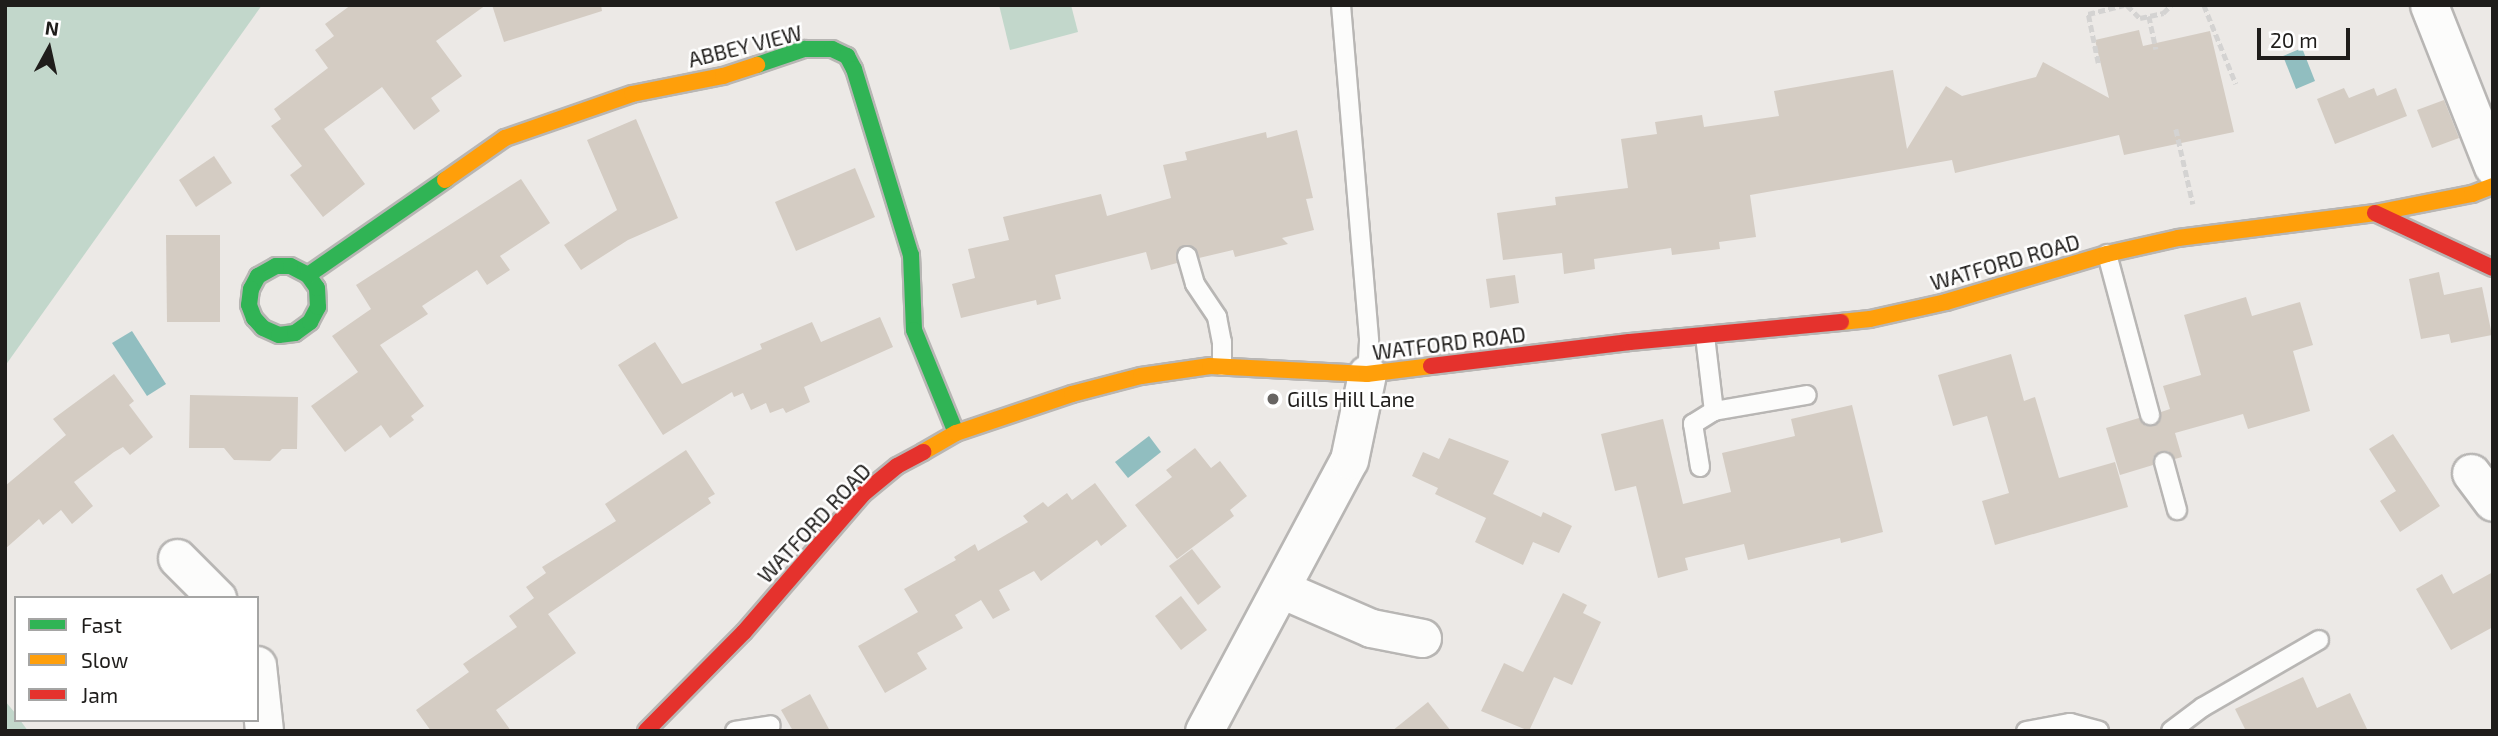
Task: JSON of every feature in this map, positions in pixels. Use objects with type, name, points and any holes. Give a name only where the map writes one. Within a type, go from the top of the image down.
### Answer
[{"type":"main road","name":"ABBEY VIEW","points":[[308,275],[505,138],[632,94],[723,76],[804,49],[832,49],[847,56],[855,69],[911,255],[914,330],[956,433]]},
{"type":"main road","name":"WATFORD ROAD","points":[[646,731],[744,632],[863,494],[897,466],[956,433],[1072,394],[1175,369],[1222,366],[1367,374],[1870,319],[1946,302],[2108,254],[2223,230],[2375,213],[2482,181],[2493,186]]},
{"type":"main road","points":[[2470,214],[2482,181]]},
{"type":"main road","points":[[2375,213],[2487,264]]},
{"type":"main road","points":[[2474,242],[2487,264]]},
{"type":"main road","points":[[276,266],[290,266],[308,275],[317,288],[318,307],[310,322],[296,333],[279,335],[264,328],[254,318],[250,305],[251,289],[258,276],[276,266]]},
{"type":"street","points":[[2429,5],[2482,181]]},
{"type":"street","points":[[1204,731],[1349,460],[1367,374]]},
{"type":"street","points":[[2471,473],[2493,502]]},
{"type":"street","points":[[177,558],[215,596]]},
{"type":"street","points":[[1281,589],[1371,628],[1422,638]]},
{"type":"street","points":[[259,684],[264,731]]},
{"type":"lane","points":[[1341,5],[1369,341],[1367,374]]},
{"type":"lane","points":[[2108,254],[2150,415]]},
{"type":"lane","points":[[1186,256],[1195,284],[1217,317],[1222,342],[1222,366]]},
{"type":"lane","points":[[1705,336],[1714,411]]},
{"type":"lane","points":[[1700,467],[1693,424],[1714,411],[1807,395]]},
{"type":"lane","points":[[2164,462],[2177,510]]},
{"type":"lane","points":[[2171,731],[2203,707],[2319,640]]},
{"type":"lane","points":[[2026,731],[2070,723],[2099,731]]},
{"type":"lane","points":[[735,731],[745,727],[771,725]]},
{"type":"path","points":[[2098,63],[2088,15],[2126,5],[2140,18],[2163,13],[2171,5]]},
{"type":"path","points":[[2204,5],[2236,84]]},
{"type":"path","points":[[2149,16],[2156,49]]},
{"type":"path","points":[[2176,129],[2195,212]]},
{"type":"green space","points":[[5,5],[262,5],[5,366]]},
{"type":"green space","points":[[999,5],[1071,5],[1078,32],[1010,50]]},
{"type":"green space","points":[[5,701],[14,712],[14,722],[21,722],[28,731],[5,731]]},
{"type":"water","points":[[2302,48],[2315,81],[2296,89],[2283,56]]},
{"type":"water","points":[[132,331],[166,384],[147,396],[112,343]]},
{"type":"water","points":[[1149,436],[1161,452],[1128,478],[1115,462]]},
{"type":"building","points":[[351,5],[486,5],[436,41],[462,76],[431,98],[440,111],[414,130],[382,87],[324,129],[365,184],[323,217],[290,175],[302,166],[271,126],[281,119],[274,109],[328,68],[315,50],[334,36],[325,24]]},
{"type":"building","points":[[492,5],[601,5],[602,11],[504,42]]},
{"type":"building","points":[[2139,30],[2143,46],[2210,31],[2234,132],[2124,155],[2119,135],[1955,173],[1952,160],[1750,195],[1756,237],[1719,242],[1720,249],[1672,255],[1671,248],[1594,259],[1595,269],[1564,274],[1562,253],[1503,260],[1497,213],[1556,205],[1555,197],[1628,188],[1621,139],[1657,134],[1655,122],[1702,115],[1704,127],[1779,116],[1774,91],[1893,70],[1907,149],[1946,86],[1962,96],[2036,77],[2043,62],[2109,98],[2095,40]]},
{"type":"building","points":[[2344,88],[2349,98],[2374,88],[2377,96],[2396,88],[2407,116],[2335,144],[2317,99]]},
{"type":"building","points":[[2444,100],[2459,138],[2432,148],[2417,110]]},
{"type":"building","points":[[636,119],[678,218],[628,240],[581,270],[564,245],[617,210],[587,140]]},
{"type":"building","points":[[1297,130],[1313,198],[1306,199],[1314,230],[1282,238],[1288,244],[1235,257],[1233,250],[1199,258],[1194,247],[1185,245],[1176,253],[1177,263],[1151,270],[1146,252],[1055,275],[1061,299],[1037,305],[1036,300],[961,318],[952,284],[975,278],[968,249],[1009,240],[1003,217],[1101,194],[1107,216],[1171,198],[1163,165],[1187,160],[1185,152],[1266,132],[1267,138]]},
{"type":"building","points":[[214,156],[232,183],[196,207],[179,180]]},
{"type":"building","points":[[855,168],[875,217],[796,251],[775,202]]},
{"type":"building","points":[[521,179],[550,223],[500,256],[510,270],[487,285],[477,270],[422,306],[428,314],[380,345],[424,406],[411,416],[414,420],[390,438],[381,425],[345,452],[311,406],[358,372],[332,336],[371,309],[356,285]]},
{"type":"building","points":[[166,235],[220,235],[220,322],[167,322]]},
{"type":"building","points":[[2439,272],[2444,295],[2482,287],[2492,335],[2451,343],[2449,334],[2421,339],[2409,279]]},
{"type":"building","points":[[1515,275],[1519,303],[1490,308],[1486,279]]},
{"type":"building","points":[[2246,297],[2252,316],[2300,302],[2313,345],[2293,351],[2310,411],[2248,429],[2243,414],[2175,433],[2182,457],[2175,459],[2168,451],[2160,451],[2153,458],[2153,465],[2120,475],[2106,428],[2139,418],[2146,426],[2154,426],[2161,419],[2161,412],[2170,409],[2163,386],[2201,375],[2184,315]]},
{"type":"building","points":[[880,317],[893,347],[804,387],[810,402],[786,413],[783,408],[770,413],[766,403],[751,410],[743,393],[734,397],[732,392],[663,435],[618,365],[655,342],[682,384],[762,349],[760,344],[812,322],[821,342]]},
{"type":"building","points":[[2011,354],[2024,401],[2035,397],[2059,478],[2115,462],[2128,507],[1995,545],[1982,501],[2009,493],[1987,416],[1953,426],[1938,375]]},
{"type":"building","points":[[114,374],[134,401],[129,405],[153,437],[130,455],[123,447],[114,452],[74,482],[93,506],[72,524],[61,510],[43,525],[39,519],[5,549],[5,486],[66,435],[53,419]]},
{"type":"building","points":[[190,395],[298,397],[297,449],[282,449],[270,461],[234,460],[224,448],[189,448]]},
{"type":"building","points":[[1852,405],[1883,532],[1841,543],[1840,538],[1748,560],[1744,544],[1685,558],[1688,570],[1658,578],[1636,486],[1615,491],[1601,434],[1663,419],[1683,504],[1731,492],[1722,453],[1795,436],[1791,419]]},
{"type":"building","points":[[2393,434],[2440,506],[2400,532],[2380,501],[2396,491],[2369,449]]},
{"type":"building","points":[[1449,438],[1509,461],[1493,494],[1541,517],[1543,512],[1572,526],[1559,553],[1533,542],[1523,565],[1475,542],[1486,518],[1435,494],[1438,488],[1412,476],[1423,452],[1439,459]]},
{"type":"building","points":[[1195,448],[1211,468],[1220,461],[1247,496],[1230,510],[1234,516],[1177,559],[1135,505],[1172,477],[1166,470]]},
{"type":"building","points":[[686,450],[715,494],[708,498],[711,503],[548,614],[576,653],[496,710],[511,731],[431,731],[416,710],[469,672],[463,664],[517,627],[509,616],[534,598],[526,587],[546,573],[542,567],[616,521],[605,504]]},
{"type":"building","points":[[1095,483],[1127,526],[1101,546],[1097,540],[1041,581],[1034,571],[999,590],[1010,610],[993,619],[981,600],[955,615],[963,628],[917,653],[927,669],[885,693],[858,646],[918,612],[904,589],[956,560],[954,557],[975,544],[978,551],[1028,522],[1023,516],[1043,502],[1048,507],[1067,493],[1072,500]]},
{"type":"building","points":[[1192,549],[1221,587],[1198,605],[1169,566]]},
{"type":"building","points":[[2493,572],[2493,627],[2451,650],[2416,589],[2442,574],[2453,594]]},
{"type":"building","points":[[1563,593],[1587,605],[1583,613],[1601,622],[1572,685],[1554,677],[1529,731],[1481,711],[1504,663],[1523,672]]},
{"type":"building","points":[[1181,596],[1207,630],[1181,650],[1155,616]]},
{"type":"building","points":[[2303,677],[2317,708],[2350,693],[2368,731],[2246,731],[2235,709]]},
{"type":"building","points":[[810,694],[830,731],[793,731],[781,710]]},
{"type":"building","points":[[1428,702],[1451,731],[1392,731]]},
{"type":"traffic: fast","points":[[757,65],[804,49],[832,49],[847,56],[854,69],[911,255],[914,330],[956,433]]},
{"type":"traffic: fast","points":[[308,275],[290,266],[276,266],[258,276],[251,289],[249,305],[254,318],[263,328],[279,335],[295,333],[310,322],[318,307],[317,288],[308,275],[445,180]]},
{"type":"traffic: slow","points":[[445,180],[505,138],[632,94],[723,76],[757,65]]},
{"type":"traffic: slow","points":[[1841,322],[1870,319],[1946,302],[2107,254],[2178,238],[2375,213],[2472,194],[2493,186]]},
{"type":"traffic: slow","points":[[923,452],[956,433],[1072,394],[1141,376],[1210,366],[1367,374],[1431,366]]},
{"type":"traffic: jam","points":[[2375,213],[2493,268]]},
{"type":"traffic: jam","points":[[1431,366],[1630,342],[1841,322]]},
{"type":"traffic: jam","points":[[646,731],[744,632],[863,494],[897,466],[923,452]]},
{"type":"place","name":"Gills Hill Lane","points":[[1273,399]]}]
